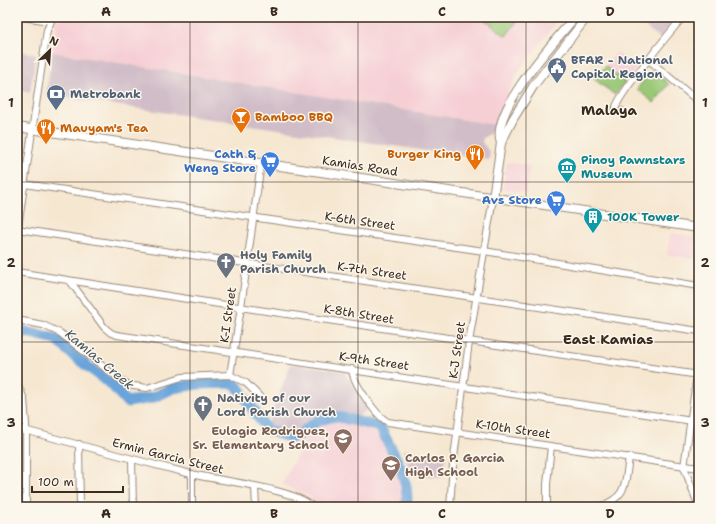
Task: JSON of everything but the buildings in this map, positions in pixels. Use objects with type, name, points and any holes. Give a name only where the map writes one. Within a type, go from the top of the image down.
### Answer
[{"type":"main road","points":[[501,143],[499,137],[500,125],[513,97],[575,17]]},
{"type":"main road","points":[[493,198],[501,143],[521,104],[587,17]]},
{"type":"main road","name":"Kamias Road","points":[[17,127],[699,228]]},
{"type":"street","points":[[17,231],[47,30],[52,19],[23,17]]},
{"type":"street","points":[[616,107],[618,102],[682,17]]},
{"type":"street","points":[[649,60],[699,102]]},
{"type":"street","name":"K-I Street","points":[[230,376],[261,163]]},
{"type":"street","name":"K-6th Street","points":[[17,183],[484,250],[699,286]]},
{"type":"street","name":"K-J Street","points":[[450,507],[457,433],[469,342],[493,198]]},
{"type":"street","name":"K-7th Street","points":[[17,231],[476,297],[699,331]]},
{"type":"street","name":"K-8th Street","points":[[17,272],[241,308],[698,375]]},
{"type":"street","name":"K-9th Street","points":[[70,281],[104,327],[111,333],[699,422]]},
{"type":"street","points":[[17,320],[43,325],[60,333],[127,385],[147,388],[182,377],[230,376],[246,383],[261,398]]},
{"type":"street","points":[[699,360],[684,467],[699,507]]},
{"type":"street","name":"K-10th Street","points":[[352,369],[353,377],[374,409],[384,420],[392,423],[699,468]]},
{"type":"street","points":[[17,383],[24,399],[26,507]]},
{"type":"street","name":"Ermin Garcia Street","points":[[17,428],[192,474],[295,496],[313,507]]},
{"type":"street","points":[[80,444],[80,507]]},
{"type":"street","points":[[547,507],[551,446]]},
{"type":"street","points":[[598,507],[614,501],[620,495],[626,480],[629,457]]},
{"type":"street","points":[[132,459],[133,507]]},
{"type":"street","points":[[192,474],[192,507]]},
{"type":"street","points":[[256,487],[256,507]]},
{"type":"shaded area","points":[[60,17],[560,17],[517,73],[496,125],[52,52],[57,26],[54,24]]},
{"type":"shaded area","points":[[642,17],[676,17],[660,38],[639,22]]},
{"type":"shaded area","points":[[17,51],[36,54],[30,92],[17,90]]},
{"type":"shaded area","points":[[52,52],[496,125],[495,130],[483,138],[482,142],[490,153],[489,160],[46,95]]},
{"type":"shaded area","points":[[617,52],[637,68],[625,82],[605,66]]},
{"type":"shaded area","points":[[507,162],[530,166],[526,192],[503,188]]},
{"type":"shaded area","points":[[670,233],[699,237],[699,259],[667,255]]},
{"type":"shaded area","points":[[291,364],[343,371],[370,408],[358,416],[330,415],[306,421],[301,430],[281,432],[267,426]]},
{"type":"shaded area","name":"Eulogio Rodriguez, Sr. Elementary School","points":[[336,418],[368,426],[385,444],[406,498],[398,507],[317,507],[310,497],[282,484],[310,430],[325,420]]},
{"type":"shaded area","points":[[17,431],[23,432],[24,507],[17,507]]},
{"type":"shaded area","points":[[404,450],[446,456],[443,477],[411,475]]},
{"type":"green space","points":[[481,17],[520,17],[506,36]]},
{"type":"green space","points":[[605,66],[625,82],[615,95],[594,79]]},
{"type":"green space","points":[[652,70],[669,84],[654,103],[637,89]]},
{"type":"green space","points":[[611,107],[624,108],[623,115],[610,114]]},
{"type":"waterway","name":"Kamias Creek","points":[[17,330],[56,339],[74,356],[112,385],[127,402],[152,398],[173,388],[198,384],[235,383],[267,430],[292,438],[301,434],[311,425],[320,420],[335,416],[380,427],[395,455],[403,477],[406,487],[406,507]]},
{"type":"place","name":"BFAR - National Capital Region","points":[[557,84]]},
{"type":"place","name":"Metrobank","points":[[56,111]]},
{"type":"place","name":"Bamboo BBQ","points":[[241,134]]},
{"type":"place","name":"Mauyam's Tea","points":[[46,145]]},
{"type":"place","name":"Burger King","points":[[475,171]]},
{"type":"place","name":"Cath & Weng Store","points":[[270,178]]},
{"type":"place","name":"Pinoy Pawnstars Museum","points":[[567,184]]},
{"type":"place","name":"Avs Store","points":[[556,217]]},
{"type":"place","name":"100K Tower","points":[[593,234]]},
{"type":"place","name":"Holy Family Parish Church","points":[[226,279]]},
{"type":"place","name":"Nativity of our Lord Parish Church","points":[[203,422]]},
{"type":"place","name":"Eulogio Rodriguez, Sr. Elementary School","points":[[343,455]]},
{"type":"place","name":"Carlos P. Garcia High School","points":[[391,482]]},
{"type":"district","name":"Malaya","points":[[609,110]]},
{"type":"district","name":"East Kamias","points":[[608,339]]}]
